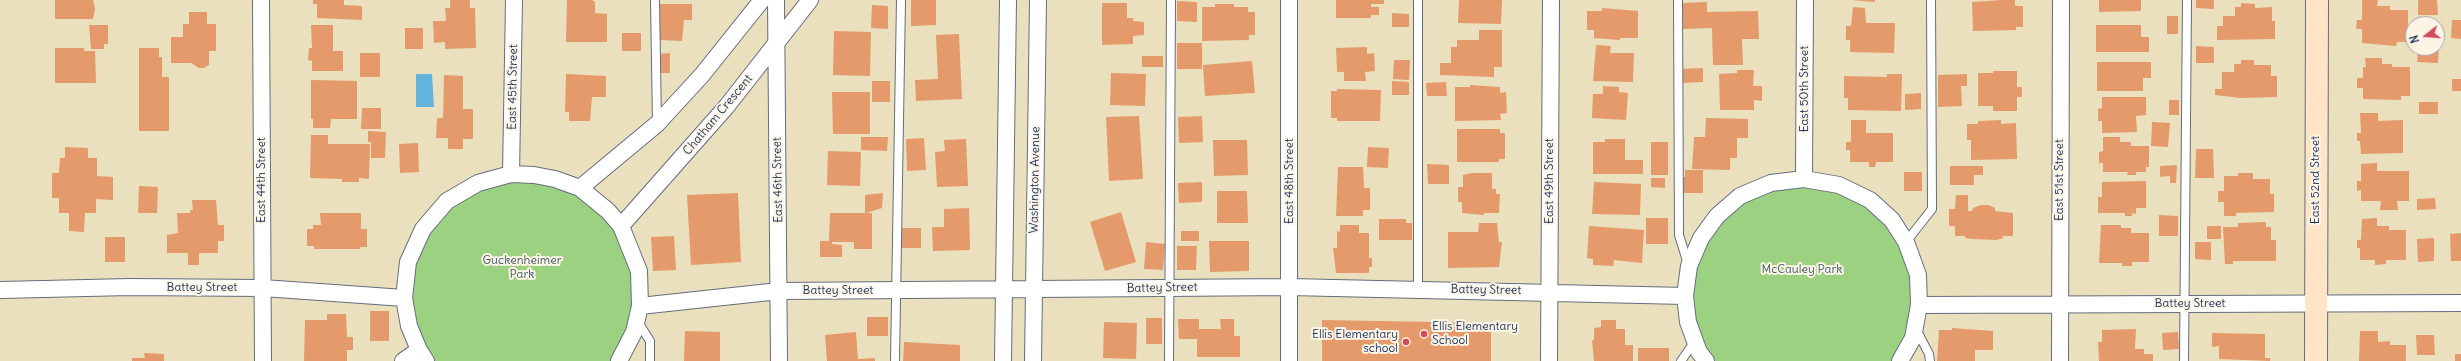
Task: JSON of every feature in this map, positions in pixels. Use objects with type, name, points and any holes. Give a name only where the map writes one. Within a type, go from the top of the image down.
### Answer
[{"type":"main road","name":"East 52nd Street","points":[[2316,361],[2317,0]]},
{"type":"street","name":"East 44th Street","points":[[261,0],[263,361]]},
{"type":"street","name":"East 45th Street","points":[[511,174],[514,0]]},
{"type":"street","points":[[580,188],[657,124],[702,75],[762,0]]},
{"type":"street","name":"East 46th Street","points":[[776,0],[779,361]]},
{"type":"street","name":"Chatham Crescent","points":[[621,226],[679,162],[777,44],[810,0]]},
{"type":"street","points":[[1003,361],[1008,0]]},
{"type":"street","name":"Washington Avenue","points":[[1033,361],[1038,0]]},
{"type":"street","name":"East 48th Street","points":[[1289,361],[1290,0]]},
{"type":"street","name":"East 49th Street","points":[[1549,361],[1551,0]]},
{"type":"street","name":"East 50th Street","points":[[1804,179],[1805,0]]},
{"type":"street","name":"East 51st Street","points":[[2060,361],[2061,0]]},
{"type":"street","points":[[403,361],[423,356],[409,326],[404,298],[408,262],[422,229],[446,201],[478,183],[511,174],[534,175],[555,179],[580,188],[608,211],[621,226],[639,271],[640,306],[638,322],[619,361]]},
{"type":"street","points":[[1706,361],[1688,322],[1685,296],[1689,266],[1705,232],[1717,216],[1740,196],[1772,183],[1804,179],[1839,185],[1870,200],[1892,220],[1906,242],[1918,275],[1920,306],[1913,338],[1900,361]]},
{"type":"street","name":"Battey Street","points":[[0,290],[130,287],[263,288],[404,298]]},
{"type":"street","name":"Battey Street","points":[[640,306],[779,291],[1290,287],[1685,296]]},
{"type":"street","name":"Battey Street","points":[[1920,306],[2461,303]]},
{"type":"lane","points":[[655,0],[657,124]]},
{"type":"lane","points":[[895,361],[901,0]]},
{"type":"lane","points":[[1169,361],[1171,0]]},
{"type":"lane","points":[[1418,0],[1418,289]]},
{"type":"lane","points":[[1678,0],[1679,235],[1689,266]]},
{"type":"lane","points":[[1906,242],[1932,209],[1931,0]]},
{"type":"lane","points":[[2184,361],[2187,0]]},
{"type":"lane","points":[[638,322],[650,341],[650,361]]},
{"type":"lane","points":[[1915,326],[1929,354],[1930,361]]},
{"type":"lane","points":[[1682,361],[1695,340]]},
{"type":"green space","name":"Guckenheimer Park","points":[[555,179],[621,226],[640,306],[619,361],[426,361],[404,298],[423,229],[478,183]]},
{"type":"green space","name":"McCauley Park","points":[[1771,183],[1839,185],[1892,220],[1918,275],[1900,361],[1706,361],[1685,296],[1717,216]]},
{"type":"water","points":[[416,74],[432,74],[434,107],[416,107]]},
{"type":"building","points":[[55,0],[93,0],[95,9],[93,19],[55,19]]},
{"type":"building","points":[[313,0],[344,0],[344,5],[362,6],[362,20],[317,18],[317,4],[313,4]]},
{"type":"building","points":[[450,0],[470,0],[470,8],[475,8],[476,48],[445,49],[445,42],[434,43],[433,21],[446,21],[445,8],[450,8]]},
{"type":"building","points":[[567,0],[592,0],[595,2],[595,13],[607,14],[607,42],[566,42]]},
{"type":"building","points":[[911,0],[936,0],[936,25],[911,26]]},
{"type":"building","points":[[1336,0],[1384,0],[1384,4],[1371,4],[1371,7],[1379,7],[1379,15],[1371,15],[1371,18],[1336,18]]},
{"type":"building","points":[[1459,0],[1502,0],[1501,24],[1458,23]]},
{"type":"building","points":[[1851,0],[1875,0],[1875,2]]},
{"type":"building","points":[[2015,0],[2015,6],[2023,6],[2023,27],[2016,27],[2016,30],[1973,31],[1972,2]]},
{"type":"building","points":[[2099,0],[2141,0],[2141,11],[2099,12]]},
{"type":"building","points":[[2196,0],[2214,0],[2214,9],[2196,8]]},
{"type":"building","points":[[2362,0],[2378,0],[2377,6],[2390,6],[2390,10],[2408,10],[2408,16],[2405,16],[2405,42],[2397,42],[2396,46],[2362,43],[2362,29],[2356,29],[2357,20],[2362,20]]},
{"type":"building","points":[[2418,0],[2437,0],[2438,15],[2418,15]]},
{"type":"building","points":[[1177,1],[1197,2],[1197,22],[1177,21]]},
{"type":"building","points":[[1707,2],[1707,12],[1758,11],[1759,39],[1742,39],[1743,65],[1713,65],[1712,28],[1683,29],[1683,3]]},
{"type":"building","points":[[1102,3],[1127,3],[1127,18],[1133,18],[1133,21],[1144,22],[1144,35],[1133,36],[1133,44],[1102,45]]},
{"type":"building","points":[[2241,3],[2255,4],[2255,8],[2272,7],[2272,21],[2275,21],[2275,39],[2217,40],[2217,26],[2223,26],[2223,16],[2235,16],[2235,7],[2241,7]]},
{"type":"building","points":[[660,4],[692,4],[692,20],[684,20],[682,41],[660,40]]},
{"type":"building","points":[[1215,4],[1234,4],[1234,7],[1248,7],[1248,12],[1255,12],[1255,35],[1249,35],[1249,40],[1202,41],[1202,7],[1215,7]]},
{"type":"building","points":[[872,5],[888,6],[888,29],[871,28]]},
{"type":"building","points":[[1853,7],[1865,8],[1866,23],[1895,23],[1894,53],[1850,52],[1850,40],[1846,40],[1846,26],[1851,26]]},
{"type":"building","points":[[1602,8],[1638,11],[1638,38],[1620,38],[1620,40],[1594,38],[1594,30],[1587,30],[1587,11],[1602,11]]},
{"type":"building","points":[[189,12],[207,12],[207,24],[216,24],[216,51],[209,51],[209,65],[204,68],[199,68],[191,63],[171,63],[171,37],[183,37],[183,24],[189,24]]},
{"type":"building","points":[[1392,13],[1409,14],[1409,27],[1392,27]]},
{"type":"building","points":[[2167,16],[2178,16],[2178,34],[2167,34]]},
{"type":"building","points":[[2452,20],[2461,20],[2461,39],[2451,38]]},
{"type":"building","points":[[89,25],[108,25],[108,44],[104,44],[104,49],[91,49]]},
{"type":"building","points":[[311,25],[333,25],[333,51],[343,51],[343,71],[312,71],[312,61],[308,60],[309,48],[312,48]]},
{"type":"building","points":[[2096,25],[2141,25],[2141,37],[2149,37],[2149,52],[2096,52]]},
{"type":"building","points":[[405,28],[423,28],[423,49],[405,49]]},
{"type":"building","points":[[1479,30],[1502,30],[1502,67],[1494,67],[1494,77],[1440,75],[1440,63],[1451,63],[1451,47],[1457,47],[1457,40],[1479,40]]},
{"type":"building","points":[[834,31],[871,32],[870,76],[833,75]]},
{"type":"building","points":[[622,33],[641,33],[641,51],[622,51]]},
{"type":"building","points":[[959,34],[962,99],[916,101],[915,80],[938,79],[936,35]]},
{"type":"building","points":[[1177,43],[1202,43],[1202,69],[1177,69]]},
{"type":"building","points":[[1596,45],[1611,46],[1610,53],[1634,53],[1633,82],[1593,81]]},
{"type":"building","points":[[2196,46],[2214,47],[2214,63],[2196,63]]},
{"type":"building","points":[[1367,47],[1367,54],[1374,53],[1375,71],[1365,72],[1366,81],[1344,81],[1344,72],[1337,72],[1336,48]]},
{"type":"building","points":[[55,48],[84,48],[84,51],[95,51],[96,83],[55,83]]},
{"type":"building","points":[[139,48],[159,48],[159,57],[162,57],[162,77],[169,77],[169,131],[139,131]]},
{"type":"building","points":[[360,53],[380,53],[380,77],[360,77]]},
{"type":"building","points":[[670,53],[670,73],[657,73],[657,54]]},
{"type":"building","points":[[1142,56],[1163,56],[1163,67],[1142,67]]},
{"type":"building","points":[[2417,56],[2438,56],[2438,63],[2417,62]]},
{"type":"building","points":[[2365,58],[2382,58],[2382,64],[2392,64],[2392,67],[2410,67],[2410,96],[2401,96],[2401,100],[2363,99],[2363,88],[2357,88],[2357,78],[2363,78],[2363,67],[2366,67]]},
{"type":"building","points":[[1394,60],[1410,60],[1409,80],[1393,79]]},
{"type":"building","points":[[2241,60],[2254,60],[2254,65],[2271,65],[2271,76],[2277,76],[2277,97],[2241,98],[2215,95],[2215,89],[2222,89],[2222,72],[2234,72],[2234,64],[2241,64]]},
{"type":"building","points":[[1252,61],[1255,93],[1205,96],[1203,65]]},
{"type":"building","points":[[2097,62],[2151,62],[2151,78],[2143,78],[2143,91],[2097,91]]},
{"type":"building","points":[[1703,68],[1703,82],[1682,83],[1681,69]]},
{"type":"building","points":[[1737,70],[1754,70],[1753,86],[1762,86],[1762,101],[1754,100],[1754,110],[1720,110],[1719,74],[1737,73]]},
{"type":"building","points":[[1993,71],[2017,71],[2017,87],[2022,87],[2022,97],[2017,97],[2017,111],[1993,111],[1993,106],[1978,106],[1978,73],[1993,73]]},
{"type":"building","points":[[1111,73],[1146,74],[1145,106],[1110,105]]},
{"type":"building","points":[[566,74],[606,76],[606,97],[592,97],[590,121],[569,121],[569,112],[565,112]]},
{"type":"building","points":[[1887,74],[1902,74],[1901,111],[1848,110],[1848,98],[1844,98],[1844,76],[1887,77]]},
{"type":"building","points":[[1967,74],[1967,86],[1961,86],[1962,106],[1938,107],[1938,75]]},
{"type":"building","points":[[444,75],[463,76],[463,109],[473,109],[473,139],[463,139],[463,149],[448,149],[448,138],[436,138],[437,118],[443,118]]},
{"type":"building","points":[[2452,79],[2461,79],[2461,91],[2452,91]]},
{"type":"building","points":[[311,80],[357,81],[357,119],[331,119],[330,128],[313,128],[313,119],[311,119]]},
{"type":"building","points":[[872,81],[890,81],[890,102],[872,102]]},
{"type":"building","points":[[1392,81],[1409,82],[1409,95],[1392,95]]},
{"type":"building","points":[[1446,82],[1447,96],[1427,96],[1426,83]]},
{"type":"building","points":[[1470,85],[1500,87],[1500,93],[1506,92],[1507,113],[1500,114],[1501,120],[1455,121],[1455,87],[1470,87]]},
{"type":"building","points":[[1603,86],[1619,87],[1619,92],[1628,93],[1626,120],[1592,118],[1593,94],[1603,94]]},
{"type":"building","points":[[1337,89],[1381,90],[1380,121],[1337,121],[1337,118],[1331,118],[1331,91],[1337,91]]},
{"type":"building","points":[[832,92],[870,92],[870,134],[833,134]]},
{"type":"building","points":[[1921,93],[1921,109],[1905,110],[1905,94]]},
{"type":"building","points":[[2102,97],[2146,97],[2146,115],[2136,116],[2137,132],[2102,133],[2102,121],[2098,121],[2098,109],[2102,108]]},
{"type":"building","points":[[2169,100],[2179,100],[2179,115],[2169,115]]},
{"type":"building","points":[[2419,102],[2438,102],[2438,114],[2419,114]]},
{"type":"building","points":[[362,108],[381,108],[381,129],[361,129]]},
{"type":"building","points":[[2360,113],[2378,113],[2378,121],[2403,120],[2403,153],[2361,154],[2360,141],[2357,141],[2357,133],[2361,133]]},
{"type":"building","points":[[1139,116],[1143,179],[1109,181],[1106,117]]},
{"type":"building","points":[[1202,116],[1203,142],[1179,143],[1178,117]]},
{"type":"building","points":[[1706,118],[1748,119],[1748,138],[1737,138],[1737,158],[1730,158],[1730,170],[1692,169],[1694,137],[1705,137]]},
{"type":"building","points":[[1851,120],[1866,120],[1866,133],[1893,133],[1893,162],[1876,162],[1875,167],[1869,167],[1869,162],[1850,162],[1850,150],[1846,150],[1846,142],[1851,142]]},
{"type":"building","points":[[2001,120],[2001,124],[2016,123],[2017,159],[1971,160],[1971,140],[1967,140],[1967,124],[1978,124],[1978,121]]},
{"type":"building","points":[[2152,122],[2170,123],[2168,147],[2151,146]]},
{"type":"building","points":[[1457,129],[1500,129],[1500,133],[1505,133],[1505,159],[1499,159],[1499,162],[1457,162]]},
{"type":"building","points":[[368,131],[386,132],[385,158],[371,158],[371,142],[368,142]]},
{"type":"building","points":[[311,135],[328,135],[328,144],[370,144],[369,179],[359,178],[359,182],[342,182],[342,179],[310,178]]},
{"type":"building","points":[[861,137],[888,137],[887,151],[861,150]]},
{"type":"building","points":[[2103,137],[2120,137],[2120,142],[2131,142],[2131,146],[2149,146],[2149,167],[2146,167],[2146,172],[2136,172],[2136,175],[2127,175],[2128,172],[2103,172],[2103,163],[2099,163],[2099,152],[2103,151]]},
{"type":"building","points":[[924,138],[926,170],[907,171],[906,139]]},
{"type":"building","points":[[966,139],[968,186],[937,187],[935,152],[945,151],[944,140]]},
{"type":"building","points":[[1605,139],[1625,139],[1625,160],[1643,160],[1643,174],[1593,174],[1593,142],[1605,142]]},
{"type":"building","points":[[1213,140],[1247,140],[1248,175],[1214,176]]},
{"type":"building","points":[[1651,142],[1668,142],[1668,175],[1651,175]]},
{"type":"building","points":[[418,143],[419,172],[400,173],[399,144]]},
{"type":"building","points":[[65,147],[88,148],[88,158],[97,158],[97,176],[113,177],[113,200],[96,199],[96,213],[85,213],[84,232],[69,231],[69,213],[59,213],[59,198],[52,198],[52,173],[59,173],[60,158],[65,158]]},
{"type":"building","points":[[1368,147],[1389,148],[1388,168],[1367,167]]},
{"type":"building","points":[[2196,149],[2213,149],[2214,178],[2195,178]]},
{"type":"building","points":[[828,151],[861,152],[860,186],[827,185]]},
{"type":"building","points":[[2377,163],[2377,171],[2409,171],[2409,201],[2397,201],[2398,210],[2380,210],[2381,201],[2361,201],[2361,190],[2357,191],[2357,181],[2361,181],[2361,164]]},
{"type":"building","points":[[1427,164],[1449,165],[1449,184],[1428,184]]},
{"type":"building","points":[[2177,165],[2176,183],[2170,183],[2170,176],[2160,177],[2160,166]]},
{"type":"building","points":[[1950,166],[1983,166],[1983,175],[1974,175],[1974,185],[1950,185]]},
{"type":"building","points":[[1338,167],[1363,167],[1364,188],[1370,188],[1370,210],[1363,210],[1363,216],[1336,216]]},
{"type":"building","points":[[1685,170],[1703,170],[1703,193],[1681,193],[1681,177],[1685,177]]},
{"type":"building","points":[[1904,172],[1922,172],[1922,191],[1904,191]]},
{"type":"building","points":[[1472,173],[1492,173],[1492,189],[1496,189],[1496,194],[1500,194],[1499,213],[1484,213],[1484,215],[1462,213],[1462,202],[1458,202],[1458,187],[1463,187],[1463,175]]},
{"type":"building","points":[[2238,173],[2253,173],[2253,179],[2270,179],[2270,194],[2274,194],[2274,212],[2236,213],[2236,216],[2224,216],[2224,202],[2218,202],[2218,191],[2224,191],[2224,176],[2238,176]]},
{"type":"building","points":[[1651,178],[1665,178],[1665,188],[1651,187]]},
{"type":"building","points":[[2146,181],[2146,208],[2136,208],[2136,214],[2132,213],[2132,216],[2125,216],[2125,213],[2098,213],[2098,197],[2102,197],[2102,182]]},
{"type":"building","points":[[1202,182],[1202,202],[1179,203],[1178,183]]},
{"type":"building","points":[[1594,182],[1641,184],[1640,215],[1592,214]]},
{"type":"building","points":[[139,186],[158,187],[157,213],[138,213]]},
{"type":"building","points":[[1217,191],[1247,191],[1248,223],[1217,223]]},
{"type":"building","points":[[738,193],[741,262],[691,265],[687,195]]},
{"type":"building","points":[[883,193],[882,208],[866,213],[872,213],[872,249],[854,249],[854,242],[832,242],[832,244],[842,245],[842,257],[820,257],[820,241],[829,241],[830,213],[865,213],[865,195]]},
{"type":"building","points":[[1956,195],[1968,195],[1968,211],[1972,211],[1973,208],[1981,205],[1989,205],[1995,208],[1995,211],[2013,213],[2013,236],[2003,236],[2003,238],[1996,240],[1973,239],[1965,238],[1965,236],[1955,236],[1955,226],[1949,226],[1949,209],[1955,209]]},
{"type":"building","points":[[2435,198],[2436,209],[2417,210],[2417,199]]},
{"type":"building","points":[[192,200],[216,200],[218,225],[224,225],[224,241],[218,241],[218,253],[199,253],[199,265],[188,265],[188,253],[167,253],[167,235],[178,233],[177,213],[190,213],[190,210],[193,210]]},
{"type":"building","points":[[969,208],[970,250],[933,251],[932,227],[944,227],[944,209]]},
{"type":"building","points":[[1121,212],[1136,262],[1105,271],[1090,222]]},
{"type":"building","points":[[320,213],[361,213],[361,229],[367,229],[367,247],[360,247],[360,249],[314,249],[314,246],[307,246],[307,229],[313,229],[313,225],[321,225]]},
{"type":"building","points":[[2159,215],[2178,216],[2178,236],[2159,236]]},
{"type":"building","points":[[1646,218],[1668,218],[1668,244],[1646,244]]},
{"type":"building","points":[[2377,218],[2377,226],[2389,226],[2389,230],[2406,230],[2406,260],[2386,260],[2386,264],[2375,265],[2375,260],[2360,260],[2360,248],[2357,248],[2357,240],[2361,240],[2362,219]]},
{"type":"building","points":[[1379,219],[1406,219],[1406,223],[1412,223],[1412,240],[1379,240]]},
{"type":"building","points":[[2266,222],[2266,227],[2271,227],[2271,240],[2276,240],[2276,261],[2233,261],[2233,264],[2225,264],[2223,227],[2238,227],[2238,223]]},
{"type":"building","points":[[1479,223],[1497,223],[1499,242],[1502,242],[1499,267],[1448,268],[1448,232],[1478,232]]},
{"type":"building","points":[[1340,225],[1359,225],[1359,233],[1369,233],[1369,258],[1372,258],[1372,267],[1369,267],[1369,273],[1336,273],[1333,248],[1337,248],[1337,231],[1340,232]]},
{"type":"building","points":[[2101,225],[2121,225],[2121,228],[2131,228],[2131,233],[2149,233],[2149,262],[2132,262],[2132,266],[2122,266],[2122,263],[2099,263]]},
{"type":"building","points":[[1589,226],[1644,230],[1642,263],[1614,260],[1613,266],[1593,265],[1593,259],[1587,258]]},
{"type":"building","points":[[2207,226],[2221,226],[2221,239],[2207,239]]},
{"type":"building","points":[[901,228],[921,228],[921,248],[901,248]]},
{"type":"building","points":[[1181,231],[1199,231],[1199,241],[1181,241]]},
{"type":"building","points":[[2461,233],[2461,261],[2451,261],[2450,234]]},
{"type":"building","points":[[674,236],[676,270],[653,271],[651,237]]},
{"type":"building","points":[[105,237],[125,237],[125,262],[105,262]]},
{"type":"building","points":[[2434,238],[2434,261],[2418,262],[2417,239]]},
{"type":"building","points":[[1209,241],[1249,241],[1249,271],[1210,272]]},
{"type":"building","points":[[1146,242],[1165,244],[1163,270],[1144,269]]},
{"type":"building","points":[[2195,242],[2211,242],[2211,260],[2195,259]]},
{"type":"building","points":[[1177,246],[1197,246],[1196,270],[1177,270]]},
{"type":"building","points":[[370,311],[389,311],[389,341],[370,341]]},
{"type":"building","points":[[327,314],[346,314],[347,337],[353,337],[353,350],[347,350],[347,361],[304,361],[305,320],[327,320]]},
{"type":"building","points":[[867,317],[888,317],[888,336],[867,336]]},
{"type":"building","points":[[1146,318],[1162,318],[1162,344],[1146,344]]},
{"type":"building","points":[[1178,319],[1199,319],[1199,329],[1221,329],[1220,319],[1234,319],[1234,336],[1240,336],[1240,357],[1197,357],[1197,339],[1179,339]]},
{"type":"building","name":"Ellis Elementary school","points":[[1322,320],[1491,323],[1491,361],[1322,361]]},
{"type":"building","points":[[1601,320],[1616,320],[1616,329],[1625,329],[1625,345],[1633,345],[1633,361],[1594,361],[1592,340],[1594,340],[1594,328],[1601,327]]},
{"type":"building","points":[[1104,322],[1137,323],[1136,359],[1103,358]]},
{"type":"building","points":[[1952,328],[1993,331],[1993,350],[1975,350],[1975,361],[1937,361],[1939,330],[1952,330]]},
{"type":"building","points":[[2136,329],[2135,349],[2144,349],[2144,354],[2153,354],[2153,361],[2099,361],[2098,342],[2102,342],[2102,330]]},
{"type":"building","points":[[685,331],[720,332],[720,361],[684,361]]},
{"type":"building","points":[[2360,331],[2378,331],[2378,342],[2390,341],[2390,345],[2406,345],[2406,361],[2359,361]]},
{"type":"building","points":[[856,332],[858,359],[875,358],[875,361],[827,361],[825,335]]},
{"type":"building","points":[[2178,332],[2179,349],[2163,350],[2162,333]]},
{"type":"building","points":[[2212,333],[2265,334],[2265,358],[2270,358],[2270,361],[2219,359],[2219,346],[2212,347]]},
{"type":"building","points":[[2416,335],[2434,335],[2435,355],[2417,355]]},
{"type":"building","points":[[904,342],[960,345],[960,361],[903,361]]},
{"type":"building","points":[[1638,348],[1669,348],[1669,361],[1638,361]]},
{"type":"building","points":[[144,353],[164,354],[164,361],[132,361],[132,358],[145,358]]},
{"type":"building","points":[[2455,354],[2461,354],[2461,361],[2455,361]]},
{"type":"place","name":"Ellis Elementary School","points":[[1424,334]]},
{"type":"place","name":"Ellis Elementary school","points":[[1406,342]]}]
